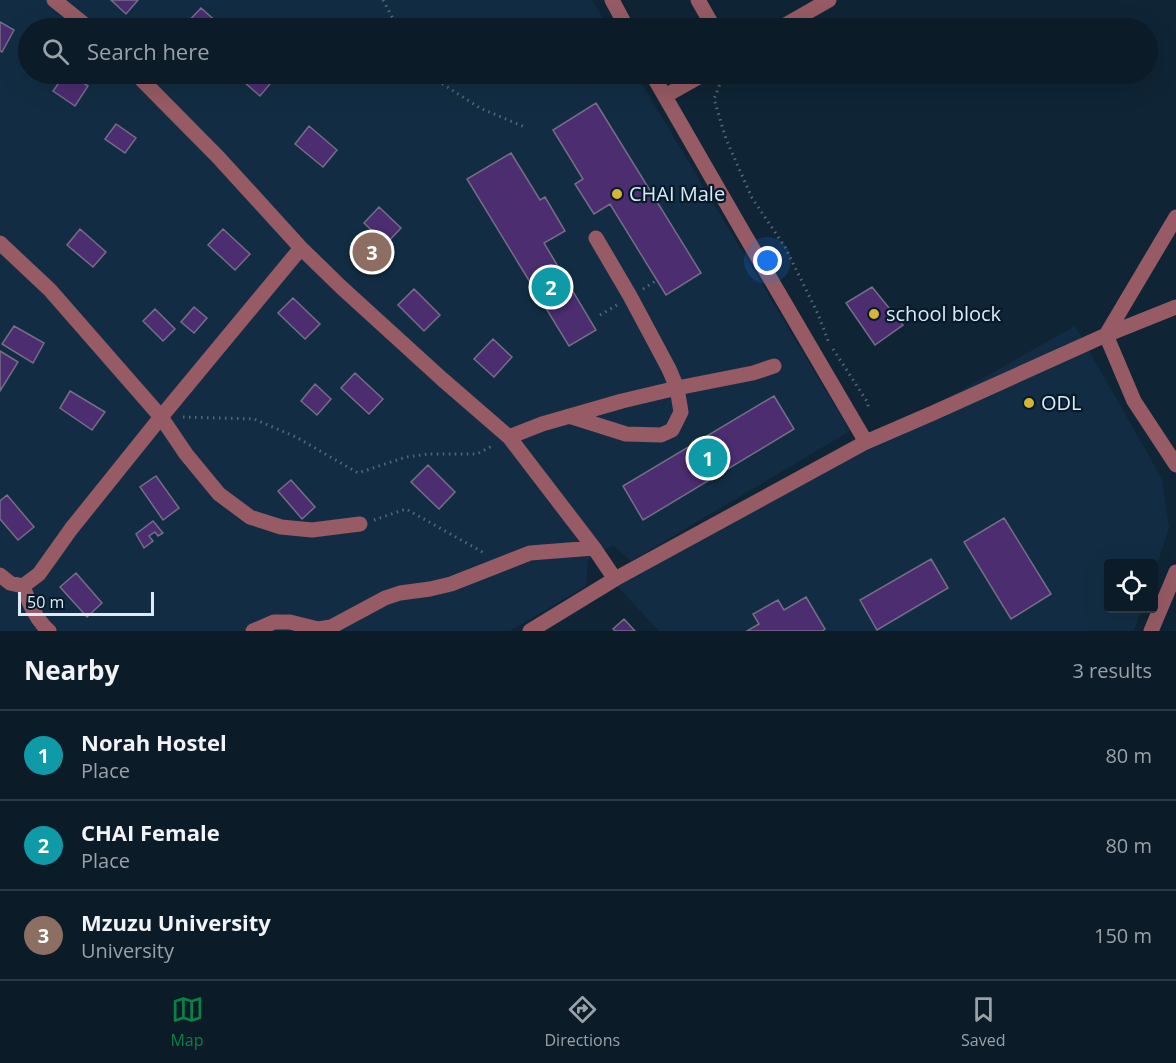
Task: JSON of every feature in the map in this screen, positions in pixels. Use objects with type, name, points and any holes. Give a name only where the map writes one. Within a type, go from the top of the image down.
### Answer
[{"type":"street","points":[[54,0],[76,18]]},
{"type":"street","points":[[612,0],[622,18]]},
{"type":"street","points":[[698,0],[708,18]]},
{"type":"street","points":[[798,18],[829,0]]},
{"type":"street","points":[[146,84],[218,157],[301,248],[341,287],[509,437],[549,487],[615,579]]},
{"type":"street","points":[[658,84],[866,442]]},
{"type":"street","points":[[665,96],[686,84]]},
{"type":"street","points":[[1106,335],[1176,217]]},
{"type":"street","points":[[569,416],[626,434],[661,435],[672,430],[681,412],[677,388],[669,369],[596,238]]},
{"type":"street","points":[[0,243],[50,290],[161,417],[186,454],[219,494],[250,517],[280,527],[312,530],[360,524]]},
{"type":"street","points":[[0,575],[10,583],[23,586],[39,574],[161,417],[301,248]]},
{"type":"street","points":[[530,631],[615,579],[866,442],[1106,335],[1176,307]]},
{"type":"street","points":[[1106,335],[1134,400],[1176,465]]},
{"type":"street","points":[[509,437],[542,424],[622,401],[753,373],[774,366]]},
{"type":"street","points":[[253,631],[274,622],[290,622],[318,629],[331,627],[399,593],[451,584],[530,554],[594,548]]},
{"type":"street","points":[[1151,631],[1176,572]]},
{"type":"street","points":[[23,586],[33,611],[49,631]]},
{"type":"path","points":[[383,0],[393,18]]},
{"type":"path","points":[[443,84],[480,108],[527,128]]},
{"type":"path","points":[[720,84],[714,99],[726,139],[752,198],[795,266],[818,314],[829,344],[868,403],[868,413]]},
{"type":"path","points":[[161,417],[254,419],[296,437],[358,473],[406,457],[429,454],[477,454],[509,437]]},
{"type":"path","points":[[360,524],[406,509],[503,563]]},
{"type":"shaded area","points":[[0,0],[592,0],[603,18],[18,18],[18,84],[642,84],[850,431],[631,561],[613,545],[588,560],[586,586],[510,631],[0,631]]},
{"type":"shaded area","name":"ODL","points":[[1075,326],[1162,479],[1169,528],[1158,561],[1158,559],[1104,559],[1104,613],[1141,613],[1134,631],[659,631],[616,585]]},
{"type":"building","points":[[111,0],[138,0],[126,14]]},
{"type":"building","points":[[201,8],[212,18],[192,18]]},
{"type":"building","points":[[0,22],[14,30],[2,52],[0,51]]},
{"type":"building","points":[[58,84],[88,86],[75,106],[53,91]]},
{"type":"building","points":[[246,84],[270,84],[260,96]]},
{"type":"building","name":"CHAI Male","points":[[596,103],[701,273],[666,295],[610,204],[594,214],[575,184],[583,179],[553,130]]},
{"type":"building","points":[[116,124],[136,138],[125,153],[105,139]]},
{"type":"building","points":[[309,126],[337,150],[323,167],[295,144]]},
{"type":"building","points":[[511,153],[540,200],[545,197],[565,231],[544,243],[596,330],[569,346],[467,179]]},
{"type":"building","points":[[379,207],[401,228],[386,244],[364,223]]},
{"type":"building","points":[[80,229],[106,252],[93,267],[67,245]]},
{"type":"building","points":[[223,229],[250,254],[235,270],[208,245]]},
{"type":"building","name":"school block","points":[[872,287],[903,325],[875,345],[846,303]]},
{"type":"building","points":[[414,289],[440,315],[424,331],[398,305]]},
{"type":"building","points":[[293,298],[320,324],[305,339],[278,313]]},
{"type":"building","points":[[194,307],[207,318],[194,333],[181,322]]},
{"type":"building","points":[[155,309],[175,329],[163,341],[143,321]]},
{"type":"building","points":[[14,326],[44,343],[33,363],[2,344]]},
{"type":"building","points":[[493,339],[512,357],[494,377],[474,359]]},
{"type":"building","points":[[0,351],[18,362],[0,391]]},
{"type":"building","points":[[355,373],[383,399],[369,414],[341,388]]},
{"type":"building","points":[[315,384],[331,399],[317,415],[301,401]]},
{"type":"building","points":[[70,391],[105,412],[92,430],[60,408]]},
{"type":"building","points":[[774,396],[794,429],[643,520],[623,486]]},
{"type":"building","points":[[428,465],[455,492],[439,509],[411,482]]},
{"type":"building","points":[[156,476],[179,508],[163,520],[140,487]]},
{"type":"building","points":[[291,480],[315,507],[302,519],[278,491]]},
{"type":"building","points":[[7,495],[34,527],[18,540],[0,519],[0,501]]},
{"type":"building","points":[[1004,518],[1051,594],[1011,619],[964,542]]},
{"type":"building","points":[[153,521],[163,533],[158,536],[155,532],[149,536],[153,541],[144,548],[136,534]]},
{"type":"building","points":[[931,559],[948,588],[877,630],[860,600]]},
{"type":"building","points":[[76,573],[102,603],[87,617],[60,587]]},
{"type":"building","points":[[806,597],[825,629],[822,631],[747,631],[759,624],[753,614],[778,600],[784,610]]},
{"type":"building","points":[[624,619],[635,631],[615,631],[613,629]]},
{"type":"place","name":"CHAI Male","points":[[617,194]]},
{"type":"place","name":"Mzuzu University","points":[[372,252]]},
{"type":"place","name":"CHAI Female","points":[[551,287]]},
{"type":"place","name":"school block","points":[[874,314]]},
{"type":"place","name":"ODL","points":[[1029,403]]},
{"type":"place","name":"Norah Hostel","points":[[708,458]]}]
